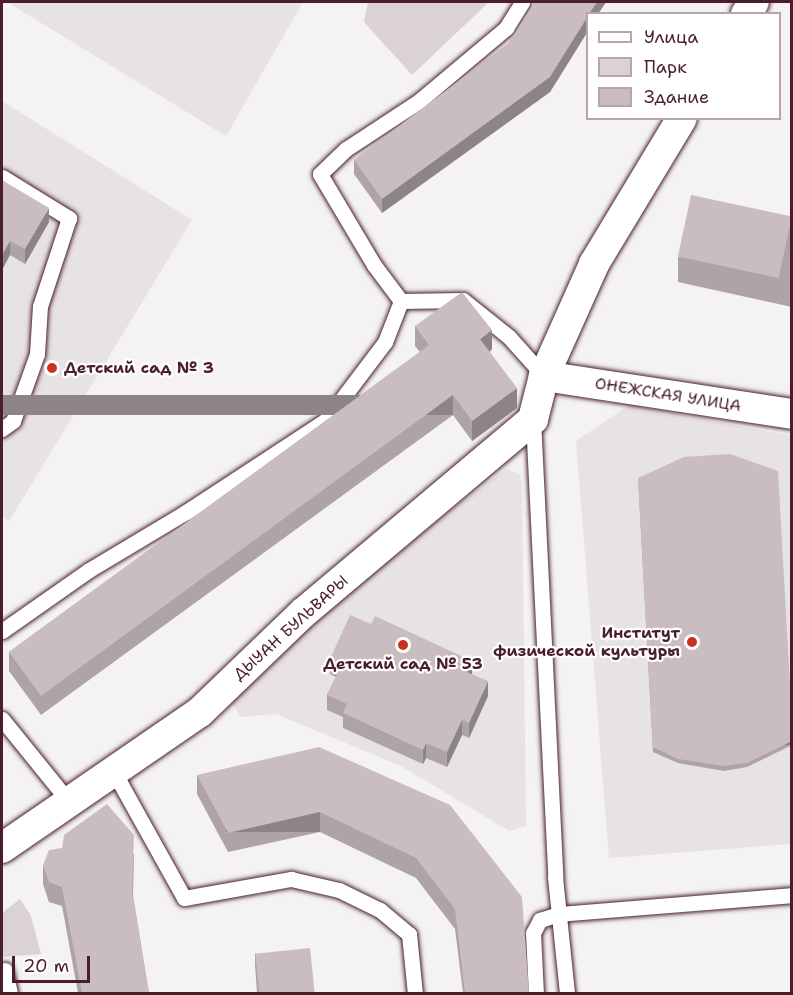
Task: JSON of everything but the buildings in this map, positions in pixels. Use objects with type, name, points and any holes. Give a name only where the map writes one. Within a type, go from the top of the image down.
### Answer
[{"type":"street","points":[[533,419],[544,376],[594,264],[681,120]]},
{"type":"street","name":"ОНЕЖСКАЯ УЛИЦА","points":[[544,376],[792,414]]},
{"type":"street","name":"ДЫУАН БУЛЬВАРЫ","points":[[2,848],[200,712],[303,613],[533,419]]},
{"type":"lane","points":[[401,301],[320,174],[346,149],[419,101],[506,28],[522,2]]},
{"type":"lane","points":[[2,177],[69,218],[40,306],[37,354],[12,421],[2,429]]},
{"type":"lane","points":[[401,301],[463,300],[509,337],[544,376]]},
{"type":"lane","points":[[2,631],[89,570],[186,512],[326,420],[385,342],[401,301]]},
{"type":"lane","points":[[533,419],[558,914],[567,993]]},
{"type":"lane","points":[[2,719],[70,803]]},
{"type":"lane","points":[[114,772],[184,898],[291,879],[339,890],[380,910],[409,934],[415,993]]},
{"type":"lane","points":[[536,993],[535,926],[558,914],[792,896]]},
{"type":"lane","points":[[5,970],[10,993]]},
{"type":"shaded area","points":[[7,2],[303,2],[226,136]]},
{"type":"shaded area","name":"Детский сад № 3","points":[[2,101],[192,220],[9,521],[2,516]]},
{"type":"shaded area","name":"Институт физической культуры","points":[[630,405],[791,436],[791,844],[609,858],[576,441]]},
{"type":"shaded area","name":"Детский сад № 53","points":[[506,469],[519,474],[522,483],[526,826],[509,831],[401,766],[276,714],[240,717],[231,700],[302,621]]},
{"type":"green space","points":[[368,2],[489,2],[412,75],[364,22]]},
{"type":"green space","points":[[20,899],[31,916],[41,954],[2,957],[2,913]]},
{"type":"place","name":"Детский сад № 3","points":[[52,368]]},
{"type":"place","name":"Институт физической культуры","points":[[692,642]]},
{"type":"place","name":"Детский сад № 53","points":[[403,645]]}]
